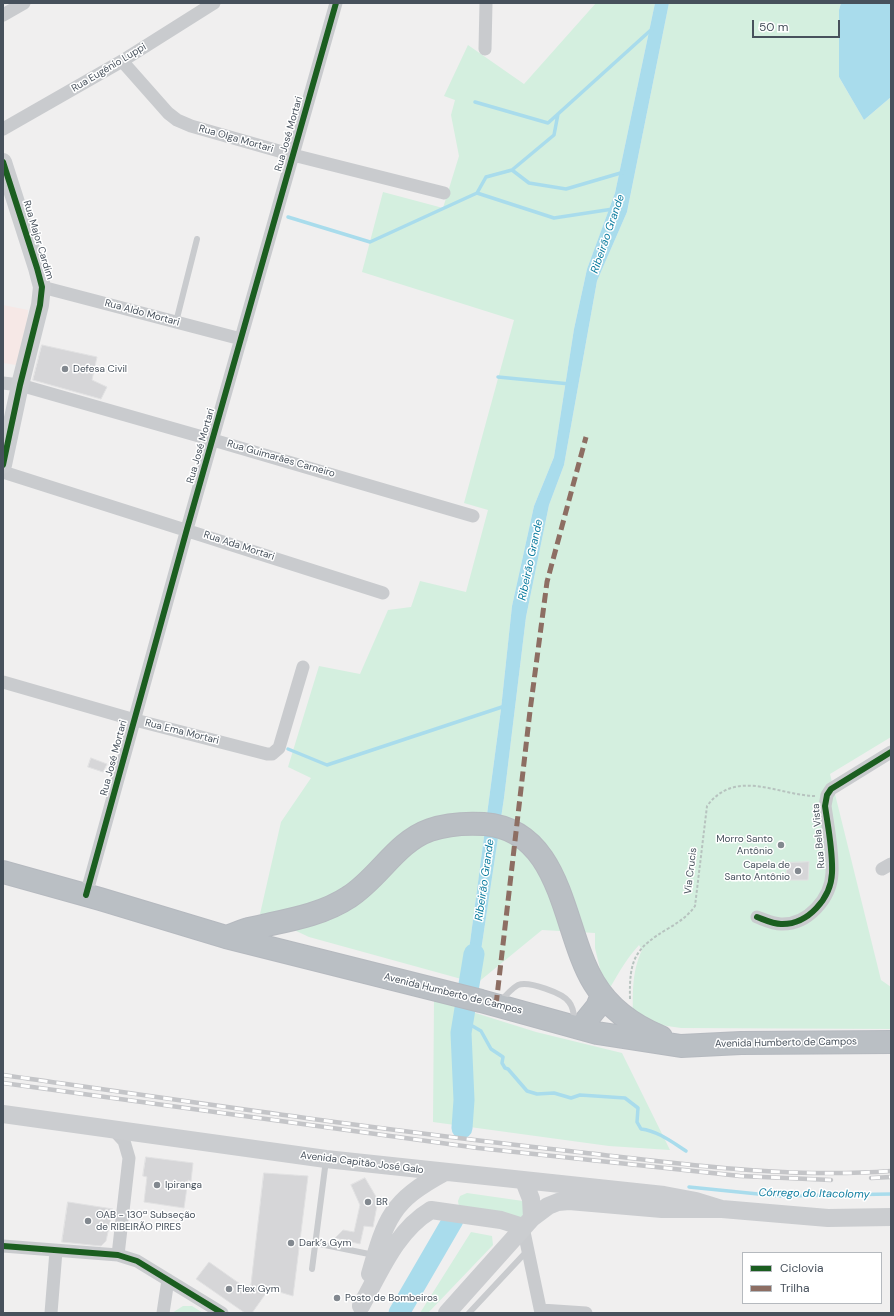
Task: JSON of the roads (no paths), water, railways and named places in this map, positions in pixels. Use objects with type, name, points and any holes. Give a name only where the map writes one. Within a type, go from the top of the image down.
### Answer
[{"type":"highway","name":"Avenida Humberto de Campos","points":[[226,938],[250,928],[318,912],[349,897],[369,882],[411,839],[430,830],[450,824],[478,823],[496,825],[514,831],[538,854],[553,876],[590,976],[602,995],[618,1012],[645,1031],[681,1046]]},
{"type":"highway","name":"Avenida Humberto de Campos","points":[[3,872],[86,895],[226,938],[454,994],[597,1033],[681,1046],[741,1043],[891,1042]]},
{"type":"highway","points":[[578,1027],[596,1007],[602,995]]},
{"type":"main road","name":"Rua Major Cardim","points":[[3,162],[42,287],[40,305],[11,384],[3,465]]},
{"type":"main road","name":"Avenida Capitão José Galo","points":[[3,1114],[326,1159],[664,1195],[696,1201],[722,1209]]},
{"type":"main road","points":[[359,1310],[389,1218],[402,1200],[419,1186],[445,1172]]},
{"type":"main road","points":[[359,1310],[391,1252],[411,1224],[431,1210],[442,1210],[501,1220],[523,1228],[531,1199],[524,1181]]},
{"type":"main road","name":"Avenida Capitão José Galo","points":[[447,1313],[523,1228],[548,1206],[558,1202],[569,1201],[662,1209],[722,1209],[828,1218],[891,1217]]},
{"type":"street","points":[[3,15],[24,3]]},
{"type":"street","name":"Rua Eugênio Luppi","points":[[3,129],[122,61],[214,3]]},
{"type":"street","name":"Rua José Mortari","points":[[86,895],[187,529],[336,3]]},
{"type":"street","points":[[485,49],[486,3]]},
{"type":"street","name":"Rua Olga Mortari","points":[[122,61],[168,113],[177,120],[191,126],[293,155],[444,194]]},
{"type":"street","name":"Rua Aldo Mortari","points":[[42,287],[241,339]]},
{"type":"street","name":"Rua Guimarães Carneiro","points":[[11,384],[213,440],[473,516]]},
{"type":"street","name":"Rua Ada Mortari","points":[[3,472],[187,529],[383,593]]},
{"type":"street","name":"Rua Ema Mortari","points":[[3,682],[135,720],[267,754],[272,754],[279,748],[303,667]]},
{"type":"street","name":"Rua Bela Vista","points":[[757,918],[780,924],[793,923],[807,916],[818,906],[827,894],[832,872],[825,806],[827,795],[831,789],[891,752]]},
{"type":"street","points":[[112,1128],[124,1141],[129,1158],[118,1255]]},
{"type":"street","points":[[523,1228],[541,1312],[586,1313]]},
{"type":"street","points":[[3,1246],[118,1255],[137,1261],[217,1312]]},
{"type":"street","points":[[51,1313],[56,1251]]},
{"type":"street","points":[[163,1313],[168,1280]]},
{"type":"lane","points":[[176,322],[197,239]]},
{"type":"lane","points":[[312,1269],[326,1159]]},
{"type":"lane","points":[[315,1243],[376,1256]]},
{"type":"lane","points":[[470,1313],[527,1251]]},
{"type":"water","points":[[655,3],[669,3],[627,212],[597,281],[564,465],[549,505],[526,617],[504,798],[476,984],[465,980],[501,709],[512,606],[534,506],[554,457],[574,329],[587,269],[615,193]]},
{"type":"water","points":[[841,3],[891,3],[891,97],[864,120],[839,77],[839,10]]},
{"type":"waterway","points":[[475,102],[548,123],[652,29]]},
{"type":"waterway","points":[[288,217],[370,242],[477,193],[486,177],[512,170],[554,135],[558,114]]},
{"type":"waterway","points":[[512,170],[529,183],[566,189],[624,172]]},
{"type":"waterway","points":[[477,193],[554,218],[613,209]]},
{"type":"waterway","points":[[498,377],[570,384]]},
{"type":"waterway","points":[[288,749],[327,765],[505,706]]},
{"type":"waterway","name":"Ribeirão Grande","points":[[462,1128],[464,1100],[461,1033],[474,954]]},
{"type":"waterway","points":[[464,1017],[469,1024],[481,1031],[491,1049],[503,1057],[502,1063],[505,1068],[508,1069],[527,1091],[537,1094],[554,1093],[571,1098],[580,1095],[625,1098],[638,1108],[637,1122],[641,1129],[659,1134],[686,1151]]},
{"type":"waterway","name":"Córrego do Itacolomy","points":[[689,1187],[778,1196],[891,1194]]},
{"type":"waterway","name":"Ribeirão Grande","points":[[399,1313],[453,1220]]},
{"type":"railway","points":[[3,1075],[356,1125],[689,1165],[810,1173],[891,1171]]},
{"type":"railway","points":[[3,1083],[478,1148],[740,1176],[831,1180]]},
{"type":"railway","points":[[871,1178],[891,1177]]},
{"type":"place","name":"Defesa Civil","points":[[65,369]]},
{"type":"place","name":"Morro Santo Antônio","points":[[781,845]]},
{"type":"place","name":"Capela de Santo Antônio","points":[[798,871]]},
{"type":"place","name":"Ipiranga","points":[[157,1185]]},
{"type":"place","name":"BR","points":[[368,1202]]},
{"type":"place","name":"OAB - 130ª Subseção de RIBEIRÃO PIRES","points":[[88,1221]]},
{"type":"place","name":"Dark’s Gym","points":[[291,1243]]},
{"type":"place","name":"Flex Gym","points":[[229,1289]]},
{"type":"place","name":"Posto de Bombeiros","points":[[337,1298]]}]
